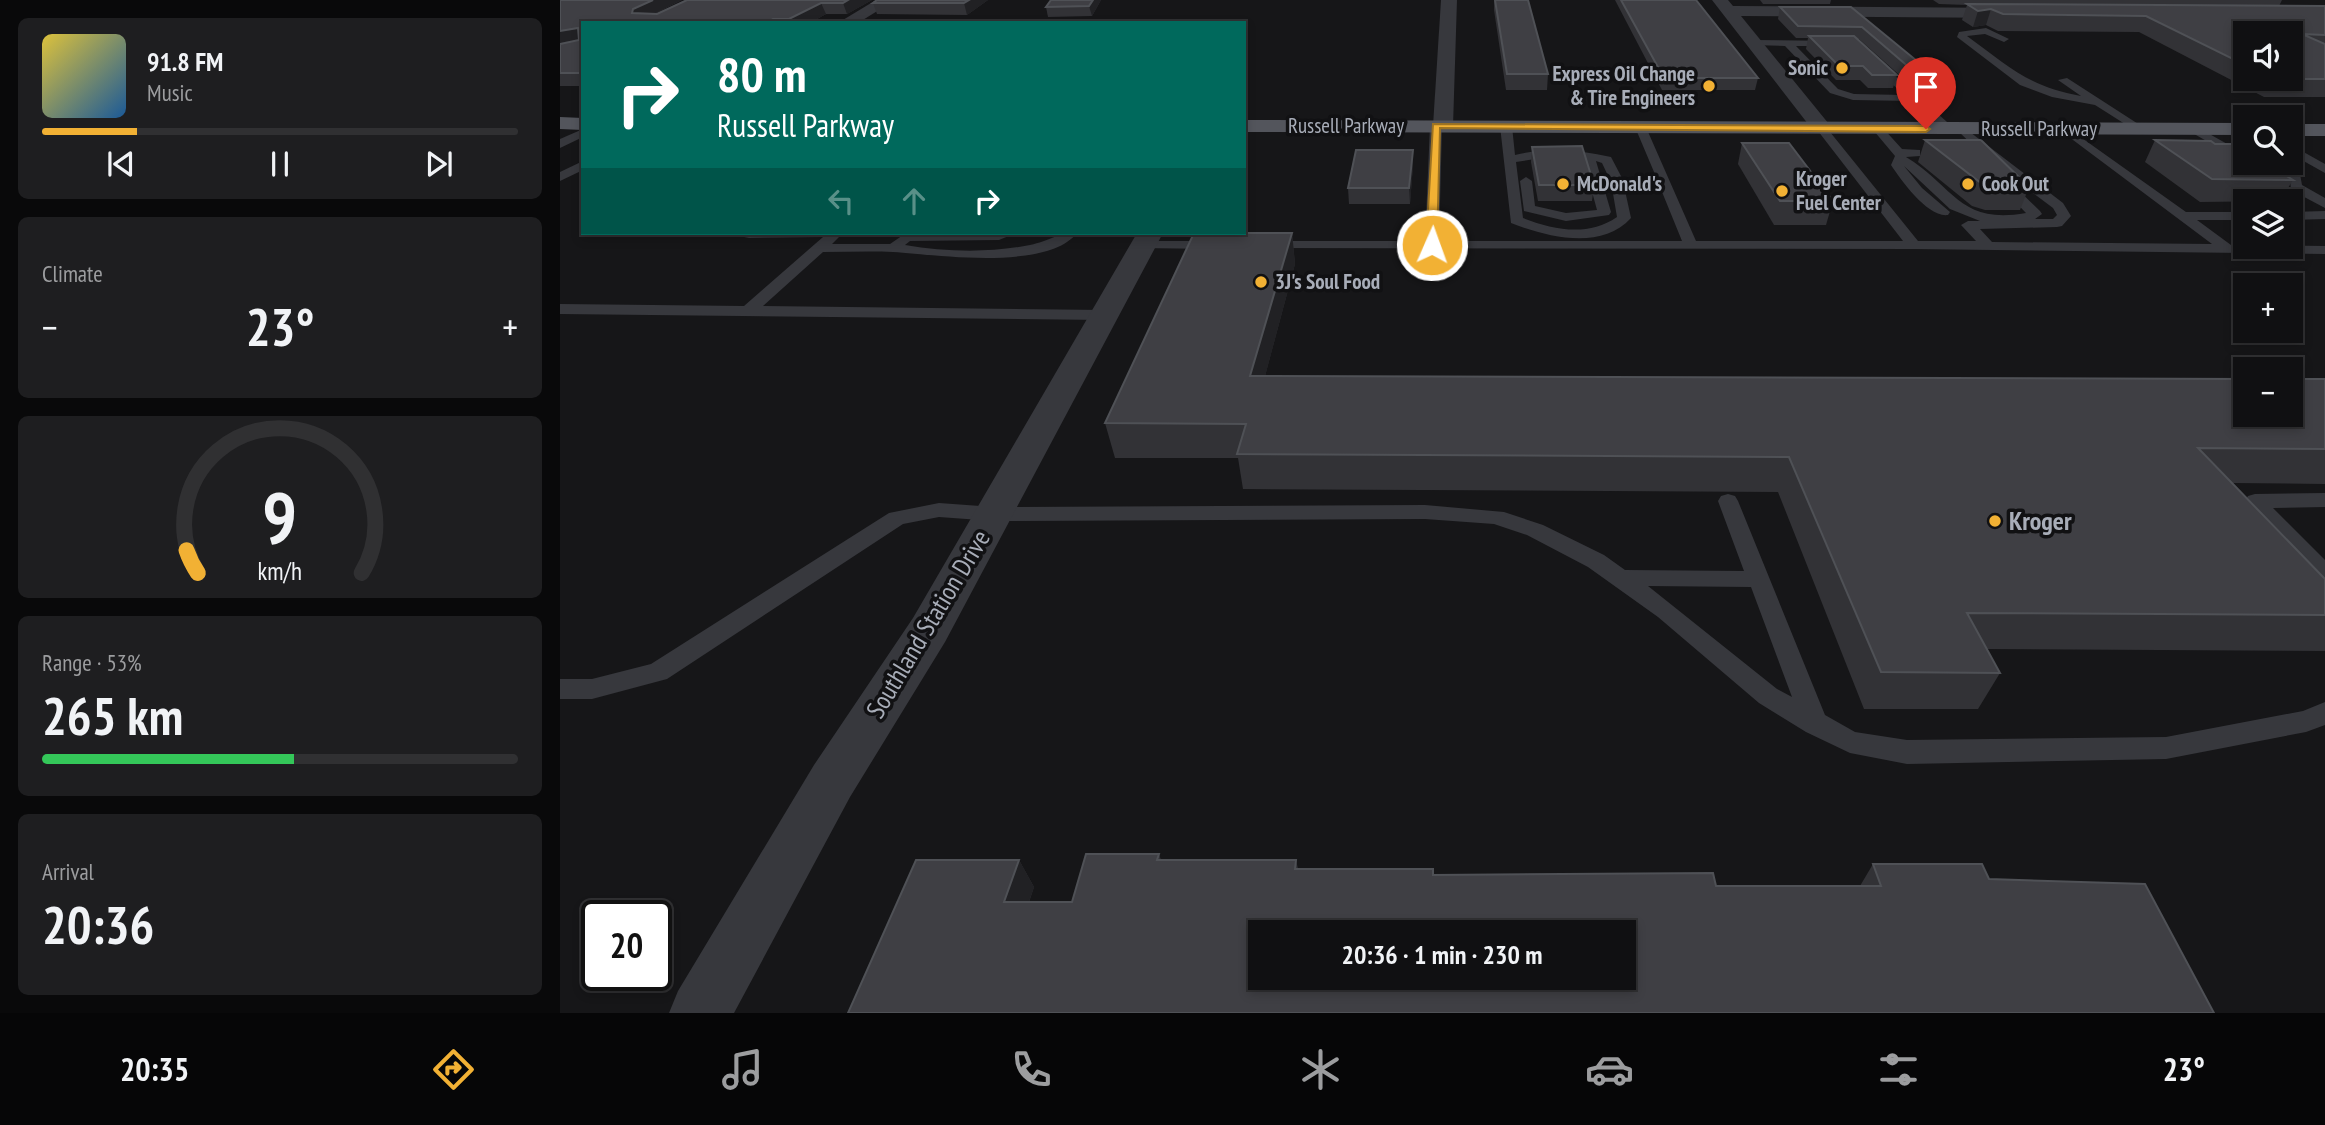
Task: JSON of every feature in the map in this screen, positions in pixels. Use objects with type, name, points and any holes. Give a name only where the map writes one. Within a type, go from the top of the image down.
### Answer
[{"type":"main road","points":[[560,124],[581,124]]},
{"type":"main road","name":"Russell Parkway","points":[[1246,126],[2233,130]]},
{"type":"main road","points":[[2303,130],[2325,130]]},
{"type":"street","points":[[850,21],[887,0]]},
{"type":"street","points":[[1439,126],[1449,0]]},
{"type":"street","points":[[1725,6],[2034,13]]},
{"type":"street","points":[[1725,6],[1822,129]]},
{"type":"street","name":"Southland Station Drive","points":[[700,1013],[832,780],[929,630],[1147,239]]},
{"type":"lane","points":[[2004,39],[1986,31],[1962,34],[1962,37],[2024,83],[2056,95],[2101,103]]},
{"type":"lane","points":[[1754,43],[1854,43]]},
{"type":"lane","points":[[1788,43],[1834,91],[1853,97],[1914,98]]},
{"type":"lane","points":[[1864,52],[1914,98],[2058,206],[2064,216],[2057,223],[1968,225]]},
{"type":"lane","points":[[2063,80],[2140,129]]},
{"type":"lane","points":[[1432,245],[1439,126]]},
{"type":"lane","points":[[1506,126],[1516,220],[1535,228],[1592,238],[1691,245],[2325,250]]},
{"type":"lane","points":[[1642,127],[1691,245]]},
{"type":"lane","points":[[1822,129],[1914,245]]},
{"type":"lane","points":[[1878,129],[1899,155],[1915,166],[1956,209],[1968,216],[1989,219],[2029,218],[2035,214],[1988,169],[2003,163]]},
{"type":"lane","points":[[2065,129],[2225,248]]},
{"type":"lane","points":[[2193,130],[2233,152]]},
{"type":"lane","points":[[560,144],[581,133]]},
{"type":"lane","points":[[1147,239],[1238,245],[1538,245],[1592,238],[1625,218],[1617,183],[1607,160],[1539,152],[1510,163]]},
{"type":"lane","points":[[1899,155],[1925,153]]},
{"type":"lane","points":[[1963,153],[1988,153]]},
{"type":"lane","points":[[1899,155],[1897,165],[1917,191],[1944,213],[1968,225],[1988,246]]},
{"type":"lane","points":[[1510,163],[1525,170],[1529,208],[1541,214],[1567,218],[1587,217],[1604,212],[1588,156]]},
{"type":"lane","points":[[2303,156],[2325,169]]},
{"type":"lane","points":[[560,177],[581,166]]},
{"type":"lane","points":[[2292,175],[2296,177],[2296,187],[2325,204]]},
{"type":"lane","points":[[1617,183],[1664,183]]},
{"type":"lane","points":[[2303,216],[2325,215]]},
{"type":"lane","points":[[2182,216],[2233,216]]},
{"type":"lane","points":[[1535,228],[1538,245]]},
{"type":"lane","points":[[748,311],[834,235]]},
{"type":"lane","points":[[894,248],[912,236],[1002,235]]},
{"type":"lane","points":[[912,236],[928,245],[978,245],[1004,241],[1013,235]]},
{"type":"lane","points":[[819,248],[894,248],[924,254],[1023,251],[1063,239],[1068,235]]},
{"type":"lane","points":[[560,309],[1104,315]]},
{"type":"lane","points":[[2325,500],[2256,501],[2325,574]]},
{"type":"lane","points":[[1728,501],[1815,724]]},
{"type":"lane","points":[[560,689],[592,690],[659,672],[897,518],[939,510],[994,514],[1425,512],[1496,517],[1535,530],[1597,561],[1666,611],[1768,696],[1850,742],[1908,752],[2166,748],[2306,721],[2325,713]]},
{"type":"lane","points":[[1620,578],[1759,579]]},
{"type":"building","points":[[560,0],[653,0],[633,9],[632,13],[657,14],[687,0],[848,0],[843,3],[821,3],[789,19],[770,21],[581,21],[581,73],[560,73],[560,44],[579,40],[578,28],[560,31]]},
{"type":"building","points":[[877,0],[969,0],[964,3],[873,3]]},
{"type":"building","points":[[1051,0],[1093,0],[1089,6],[1046,7]]},
{"type":"building","points":[[1495,0],[1528,0],[1548,74],[1507,74]]},
{"type":"building","points":[[1621,0],[1696,0],[1758,78],[1664,78]]},
{"type":"building","points":[[1967,4],[2325,6],[2325,35],[2303,34],[2303,21],[2233,21],[2233,59],[2146,16],[2003,14],[1991,9],[1978,11]]},
{"type":"building","points":[[1780,7],[1851,7],[1934,75],[1918,75],[1862,27],[1798,26]]},
{"type":"building","points":[[2303,34],[2325,44],[2325,79],[2303,79]]},
{"type":"building","points":[[1809,36],[1854,36],[1897,75],[1872,75],[1863,66],[1839,66]]},
{"type":"building","points":[[1925,140],[1981,140],[2029,187],[1994,187],[1981,183]]},
{"type":"building","points":[[2155,140],[2233,144],[2233,175],[2285,175],[2293,180],[2212,179]]},
{"type":"building","points":[[1742,143],[1789,143],[1833,201],[1780,201]]},
{"type":"building","points":[[1582,146],[1594,185],[1539,185],[1532,147]]},
{"type":"building","points":[[1356,150],[1413,150],[1409,188],[1348,188]]},
{"type":"building","points":[[1292,233],[1250,376],[2233,379],[2233,427],[2303,427],[2303,379],[2325,379],[2325,449],[2198,448],[2325,579],[2325,615],[1967,613],[2000,673],[1881,672],[1789,457],[1237,454],[1246,424],[1105,423],[1193,235]]},
{"type":"building","points":[[1086,854],[1159,854],[1157,860],[1296,860],[1295,869],[1433,869],[1433,875],[1713,873],[1716,886],[1881,886],[1873,864],[1982,864],[1989,879],[2145,884],[2214,1013],[848,1013],[916,860],[1019,860],[1004,902],[1072,902]]},
{"type":"place","name":"Sonic","points":[[1842,68]]},
{"type":"place","name":"Express Oil Change & Tire Engineers","points":[[1709,86]]},
{"type":"place","name":"McDonald's","points":[[1563,184]]},
{"type":"place","name":"Cook Out","points":[[1968,184]]},
{"type":"place","name":"Kroger Fuel Center","points":[[1782,191]]},
{"type":"place","name":"3J's Soul Food","points":[[1261,282]]},
{"type":"place","name":"Kroger","points":[[1995,521]]},
{"type":"route","points":[[1432,245],[1436,126],[1926,129]]}]
